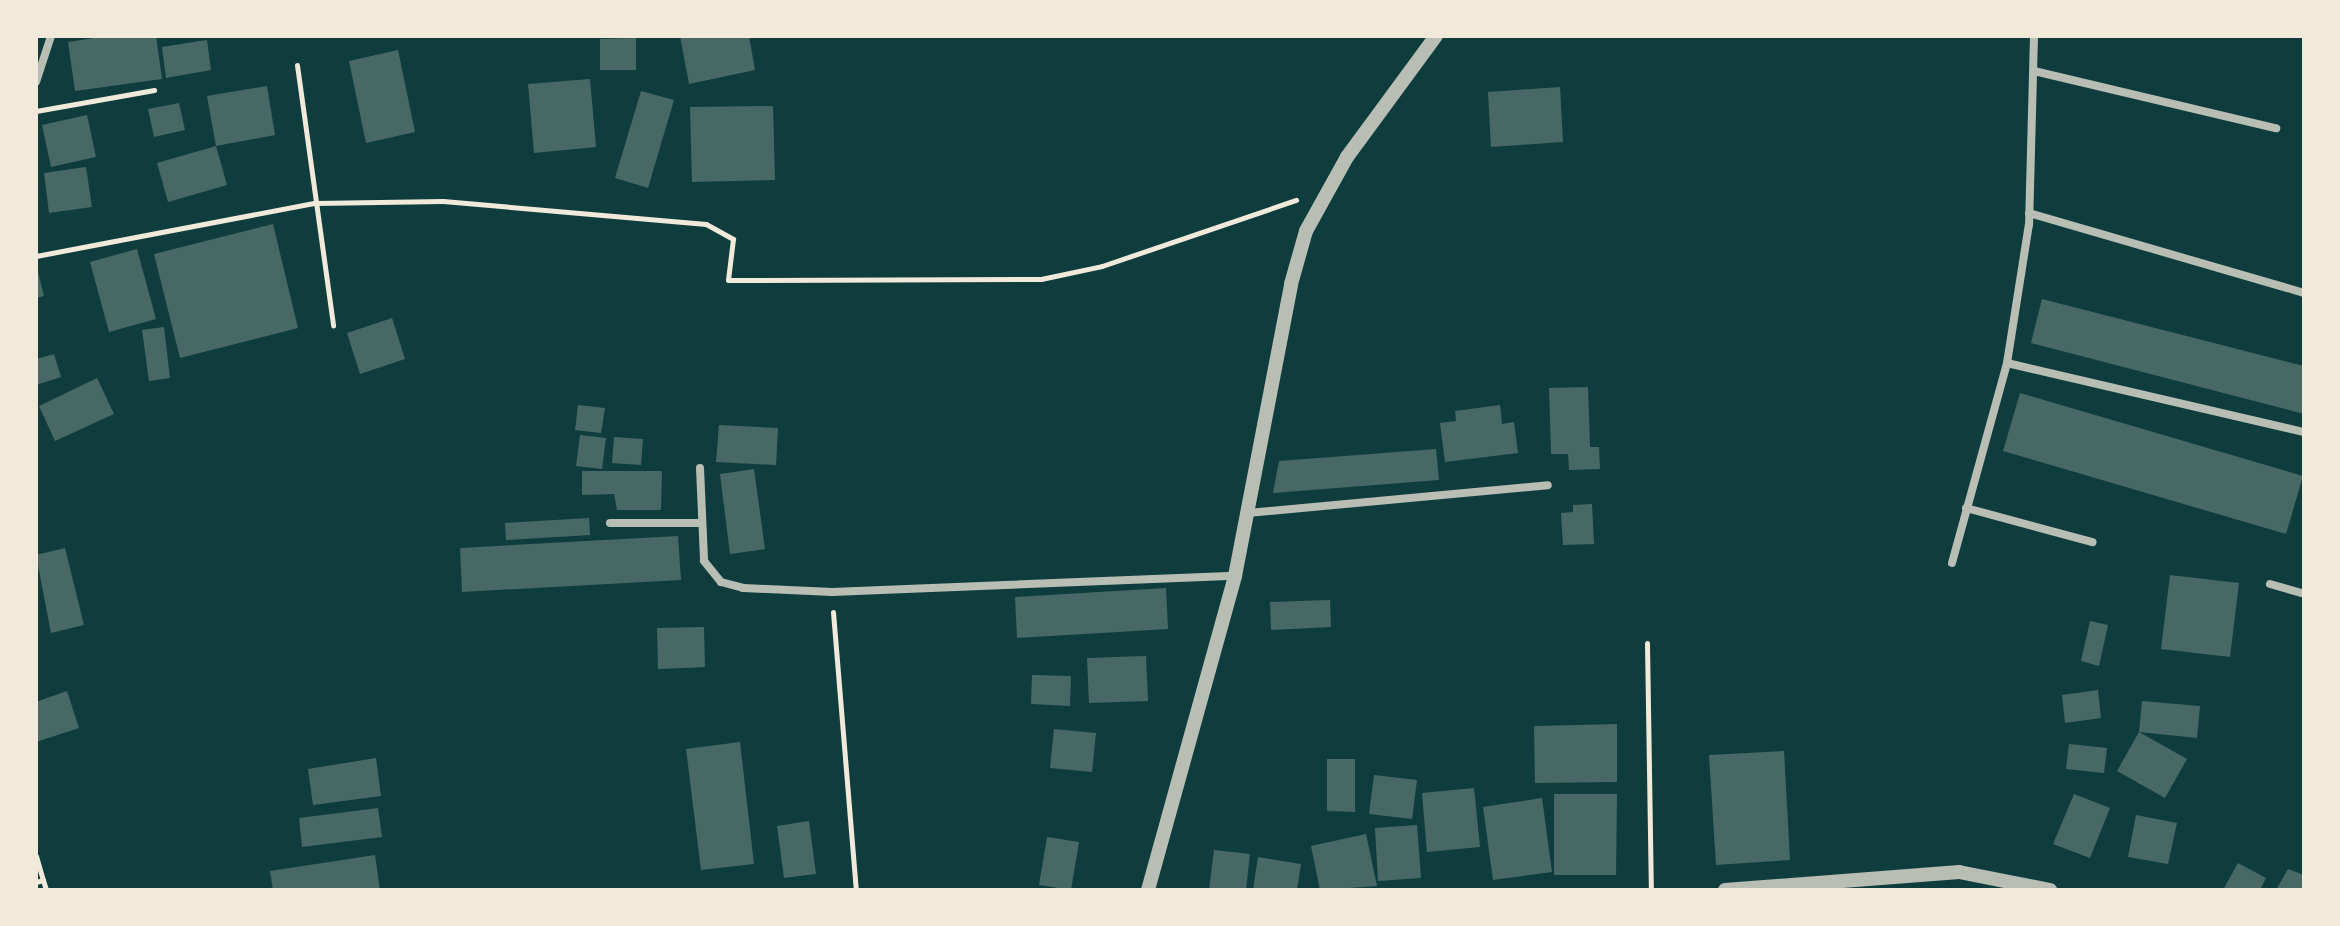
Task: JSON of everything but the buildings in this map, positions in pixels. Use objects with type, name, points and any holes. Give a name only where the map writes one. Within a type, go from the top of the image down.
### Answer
[{"type":"street","points":[[36,82],[51,36]]},
{"type":"street","points":[[1148,890],[1235,576],[1291,284],[1313,211],[1436,36]]},
{"type":"street","points":[[1952,563],[2007,363],[2029,213],[2034,36]]},
{"type":"street","points":[[2034,71],[2276,128]]},
{"type":"street","points":[[2029,213],[2304,293]]},
{"type":"street","points":[[2007,363],[2304,432]]},
{"type":"street","points":[[700,468],[704,561],[721,582],[832,592],[1235,576]]},
{"type":"street","points":[[1248,513],[1548,485]]},
{"type":"street","points":[[1966,508],[2092,542]]},
{"type":"street","points":[[610,523],[701,523]]},
{"type":"street","points":[[2270,584],[2304,594]]},
{"type":"street","points":[[1725,890],[1959,872],[2050,890]]},
{"type":"path","points":[[297,65],[333,326]]},
{"type":"path","points":[[36,111],[154,90]]},
{"type":"path","points":[[36,256],[315,203],[443,201],[706,224],[733,239],[728,280],[854,283],[1066,275],[1326,189]]},
{"type":"path","points":[[832,592],[856,890]]},
{"type":"path","points":[[1647,643],[1651,890]]},
{"type":"path","points":[[36,856],[40,881],[46,890]]}]
